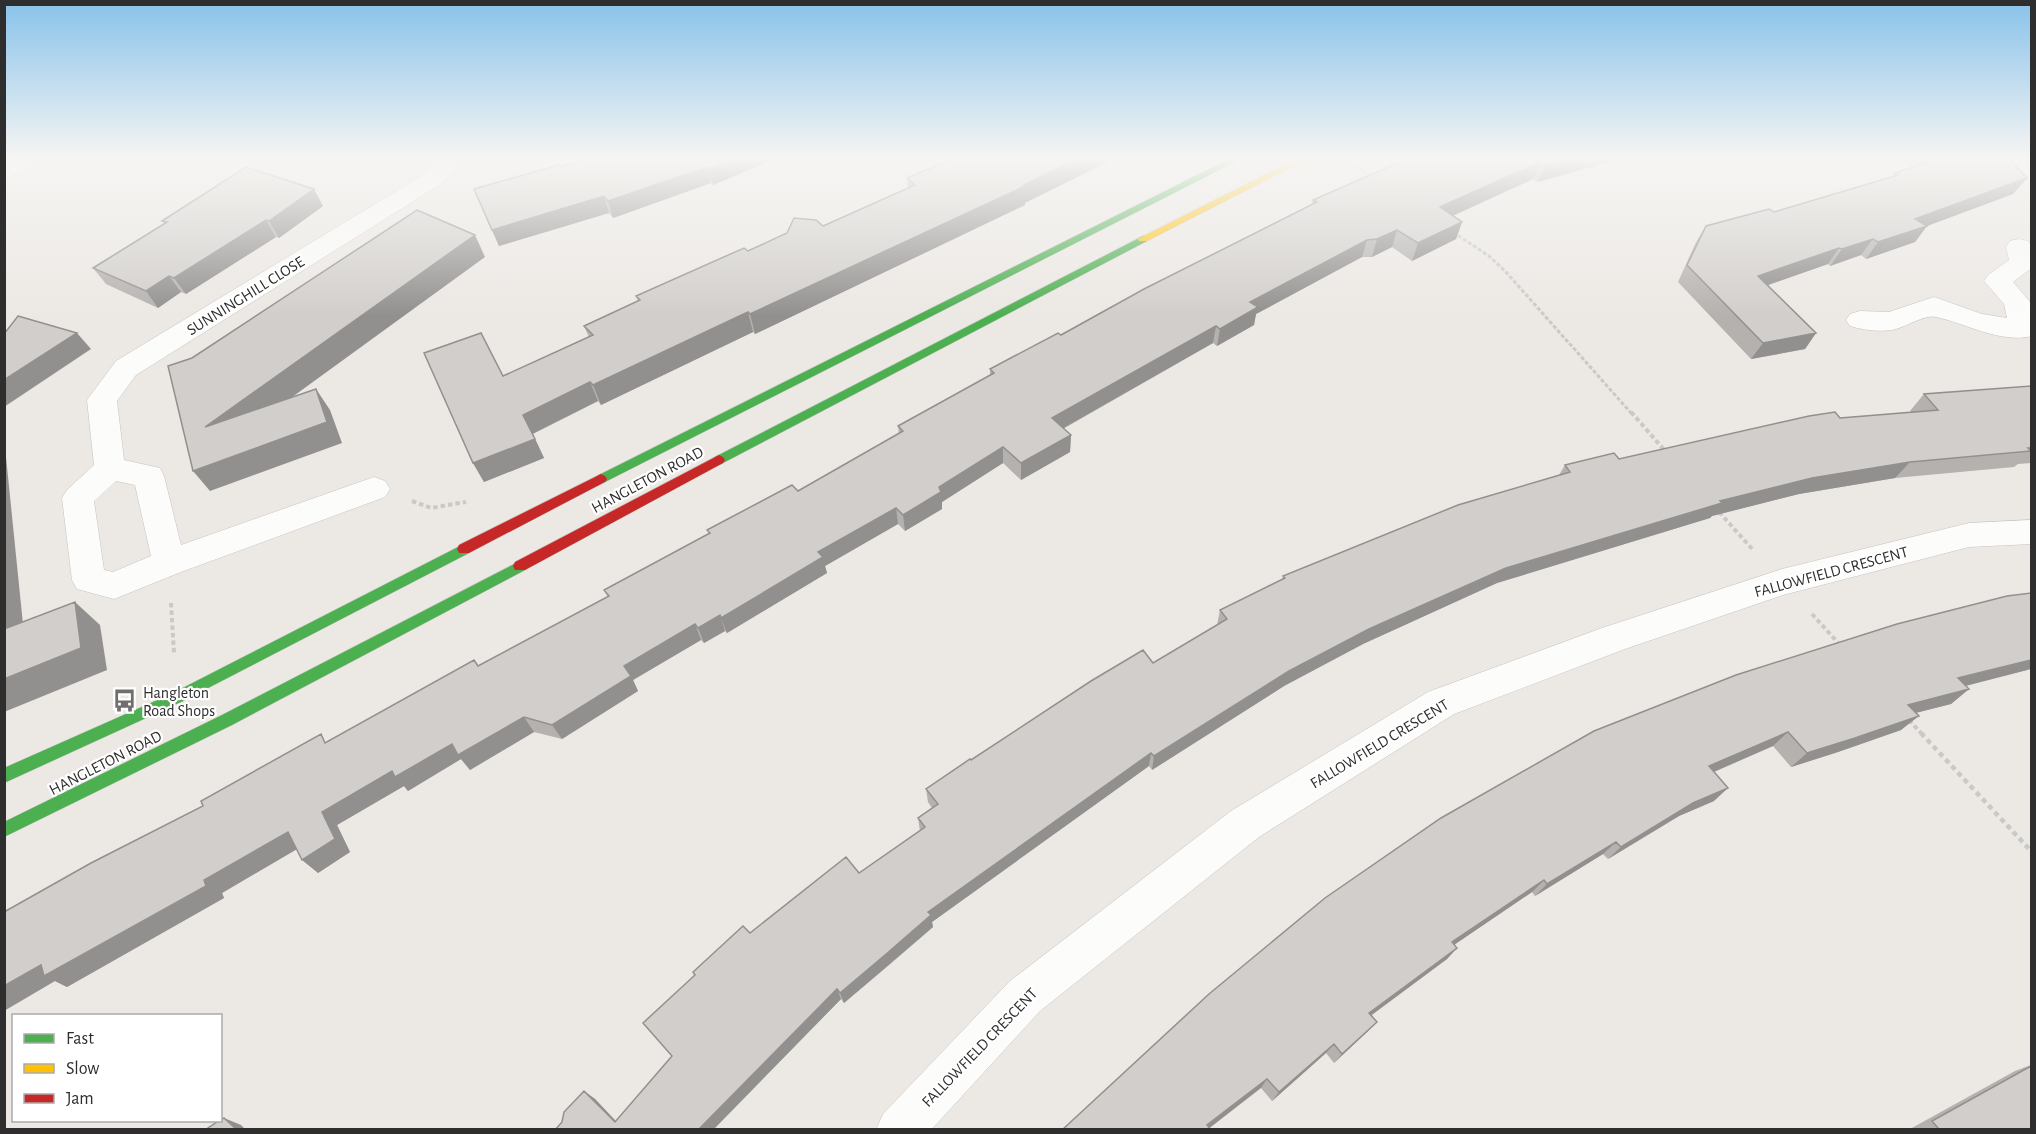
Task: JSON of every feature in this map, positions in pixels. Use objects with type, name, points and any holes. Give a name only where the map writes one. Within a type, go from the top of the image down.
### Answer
[{"type":"main road","name":"HANGLETON ROAD","points":[[4,776],[176,698],[371,602],[957,300],[1059,245],[1129,211]]},
{"type":"main road","name":"HANGLETON ROAD","points":[[4,830],[106,781],[389,629],[1091,263],[1197,211]]},
{"type":"main road","points":[[1059,245],[1091,263]]},
{"type":"street","name":"SUNNINGHILL CLOSE","points":[[110,468],[102,400],[126,368],[381,211]]},
{"type":"street","points":[[1860,320],[1891,321],[1934,306],[1978,322],[2027,332],[2017,302],[1997,281],[2023,262],[2019,247]]},
{"type":"street","points":[[169,563],[149,476],[110,468],[78,498],[89,580],[114,586],[169,563],[374,489]]},
{"type":"street","name":"FALLOWFIELD CRESCENT","points":[[899,1130],[1025,996],[1245,824],[1441,703],[1614,638],[1782,582],[1969,535],[2031,532]]},
{"type":"path","points":[[1450,230],[1489,256],[1505,271],[1671,458]]},
{"type":"path","points":[[374,489],[430,508],[475,501]]},
{"type":"path","points":[[1719,511],[1846,652]]},
{"type":"path","points":[[169,563],[176,698]]},
{"type":"path","points":[[1903,713],[2031,852]]},
{"type":"building","points":[[178,211],[283,211],[174,278],[169,276],[146,291],[93,268],[167,222],[162,221]]},
{"type":"building","points":[[416,211],[475,235],[205,427],[316,389],[327,422],[193,471],[168,366],[192,358]]},
{"type":"building","points":[[484,211],[555,211],[492,230]]},
{"type":"building","points":[[857,211],[971,211],[593,385],[590,382],[523,415],[535,439],[473,463],[424,353],[481,333],[503,376],[593,335],[584,326],[640,300],[636,296],[744,248],[748,251],[787,233],[794,218],[816,220],[823,226]]},
{"type":"building","points":[[1299,211],[1446,211],[1462,222],[1418,243],[1397,230],[1377,239],[1367,240],[1250,302],[1258,307],[1220,329],[1216,326],[1052,418],[1071,435],[1021,463],[1003,447],[939,487],[941,492],[903,515],[896,508],[818,552],[823,557],[721,618],[720,615],[698,628],[695,624],[624,666],[631,676],[552,725],[524,717],[458,755],[452,744],[395,777],[392,771],[322,812],[335,839],[302,860],[288,832],[204,880],[206,886],[44,976],[41,965],[4,986],[4,912],[91,863],[203,806],[201,801],[321,734],[325,743],[474,660],[478,666],[609,596],[604,590],[710,533],[707,530],[792,485],[798,491],[903,431],[898,426],[994,373],[990,369],[1058,333],[1061,335],[1144,289]]},
{"type":"building","points":[[1762,211],[1937,211],[1915,219],[1927,226],[1878,242],[1873,239],[1839,248],[1758,276],[1816,333],[1763,343],[1687,265],[1706,226]]},
{"type":"building","points":[[18,316],[77,333],[4,380],[4,334]]},
{"type":"building","points":[[2031,386],[2031,448],[2028,448],[2031,451],[1910,462],[1812,478],[1720,501],[1722,503],[1506,568],[1369,629],[1289,671],[1154,756],[1151,753],[928,912],[931,915],[885,955],[840,993],[837,989],[698,1130],[555,1130],[562,1122],[564,1112],[584,1091],[615,1122],[672,1056],[643,1023],[743,926],[750,933],[846,857],[859,873],[925,827],[918,818],[938,804],[926,789],[1091,681],[1143,650],[1153,663],[1227,619],[1220,610],[1285,578],[1283,576],[1458,505],[1570,472],[1565,465],[1614,453],[1619,459],[1835,412],[1840,418],[1938,410],[1924,394]]},
{"type":"building","points":[[2031,593],[2031,660],[1958,678],[1969,689],[1908,705],[1919,716],[1855,738],[1807,753],[1788,732],[1709,766],[1728,788],[1693,803],[1621,847],[1616,842],[1547,884],[1544,880],[1452,942],[1457,948],[1369,1013],[1377,1022],[1342,1054],[1334,1044],[1279,1092],[1267,1079],[1207,1125],[1211,1130],[1062,1130],[1209,994],[1325,898],[1441,818],[1594,731],[1736,675],[1897,624],[2007,596]]},
{"type":"building","points":[[75,602],[81,648],[4,679],[4,629]]},
{"type":"building","points":[[2031,1066],[2031,1130],[1936,1130],[1938,1128],[1932,1121]]},
{"type":"building","points":[[224,1118],[237,1130],[205,1130],[217,1122],[222,1122]]},
{"type":"traffic: fast","points":[[601,479],[1130,211]]},
{"type":"traffic: fast","points":[[719,460],[1143,239]]},
{"type":"traffic: fast","points":[[4,776],[176,698],[464,549]]},
{"type":"traffic: fast","points":[[4,830],[227,720],[520,566]]},
{"type":"traffic: slow","points":[[1143,239],[1199,211]]},
{"type":"traffic: jam","points":[[520,566],[719,460]]},
{"type":"traffic: jam","points":[[464,549],[601,479]]},
{"type":"place","name":"Hangleton Road Shops","points":[[125,701]]}]
